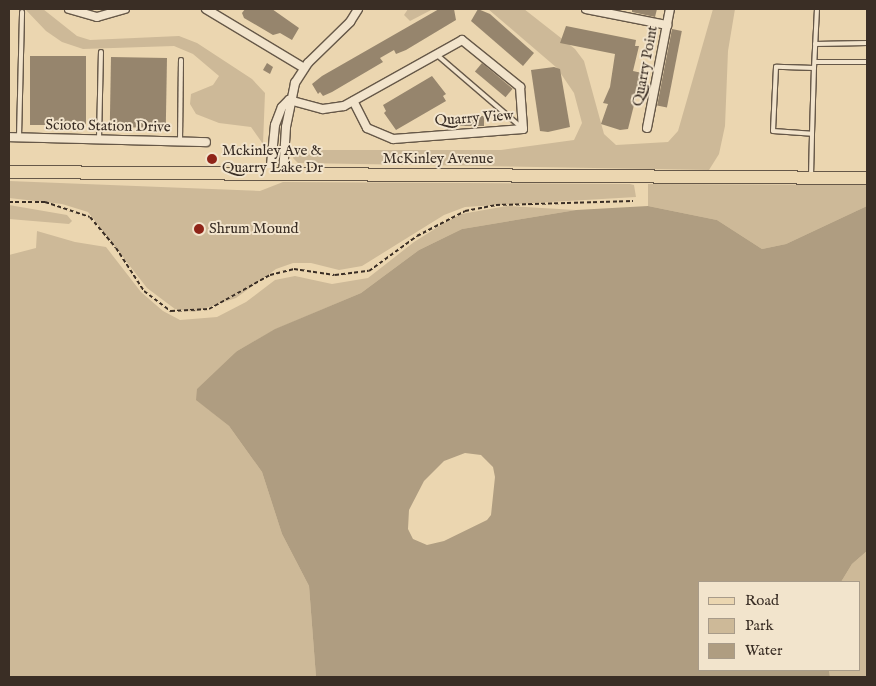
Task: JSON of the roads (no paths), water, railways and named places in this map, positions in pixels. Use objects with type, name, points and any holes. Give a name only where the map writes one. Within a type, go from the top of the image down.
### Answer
[{"type":"main road","name":"McKinley Avenue","points":[[9,172],[867,178]]},
{"type":"street","points":[[69,9],[97,17],[125,9]]},
{"type":"street","points":[[206,9],[304,68]]},
{"type":"street","points":[[283,175],[289,100],[304,68],[350,22],[358,9]]},
{"type":"street","points":[[586,9],[667,25]]},
{"type":"street","name":"Quarry Point","points":[[647,128],[670,9]]},
{"type":"street","name":"Quarry View","points":[[289,100],[322,109],[353,101],[462,40],[520,87],[523,129],[393,139],[367,128],[353,101]]},
{"type":"street","points":[[270,175],[275,125],[282,107],[289,100]]},
{"type":"street","name":"Scioto Station Drive","points":[[9,137],[206,142]]},
{"type":"lane","points":[[811,178],[816,9]]},
{"type":"lane","points":[[19,138],[22,12]]},
{"type":"lane","points":[[815,44],[867,42]]},
{"type":"lane","points":[[99,140],[101,52]]},
{"type":"lane","points":[[436,54],[523,129]]},
{"type":"lane","points":[[180,142],[181,60]]},
{"type":"lane","points":[[815,62],[867,62]]},
{"type":"lane","points":[[812,134],[773,131],[776,67],[814,68]]},
{"type":"lane","points":[[275,125],[286,127]]},
{"type":"water","points":[[648,206],[717,220],[762,249],[786,244],[867,206],[867,551],[852,564],[842,581],[698,581],[698,671],[829,671],[830,677],[316,677],[309,586],[282,534],[262,472],[229,426],[196,400],[197,389],[237,351],[275,329],[361,293],[419,250],[462,229],[576,210]],"holes":[[[465,453],[481,455],[493,467],[495,477],[491,515],[487,520],[444,541],[427,545],[413,539],[408,529],[409,510],[424,481],[444,461]]]},
{"type":"place","name":"Mckinley Ave & Quarry Lake Dr","points":[[212,159]]},
{"type":"place","name":"Shrum Mound","points":[[199,229]]}]
